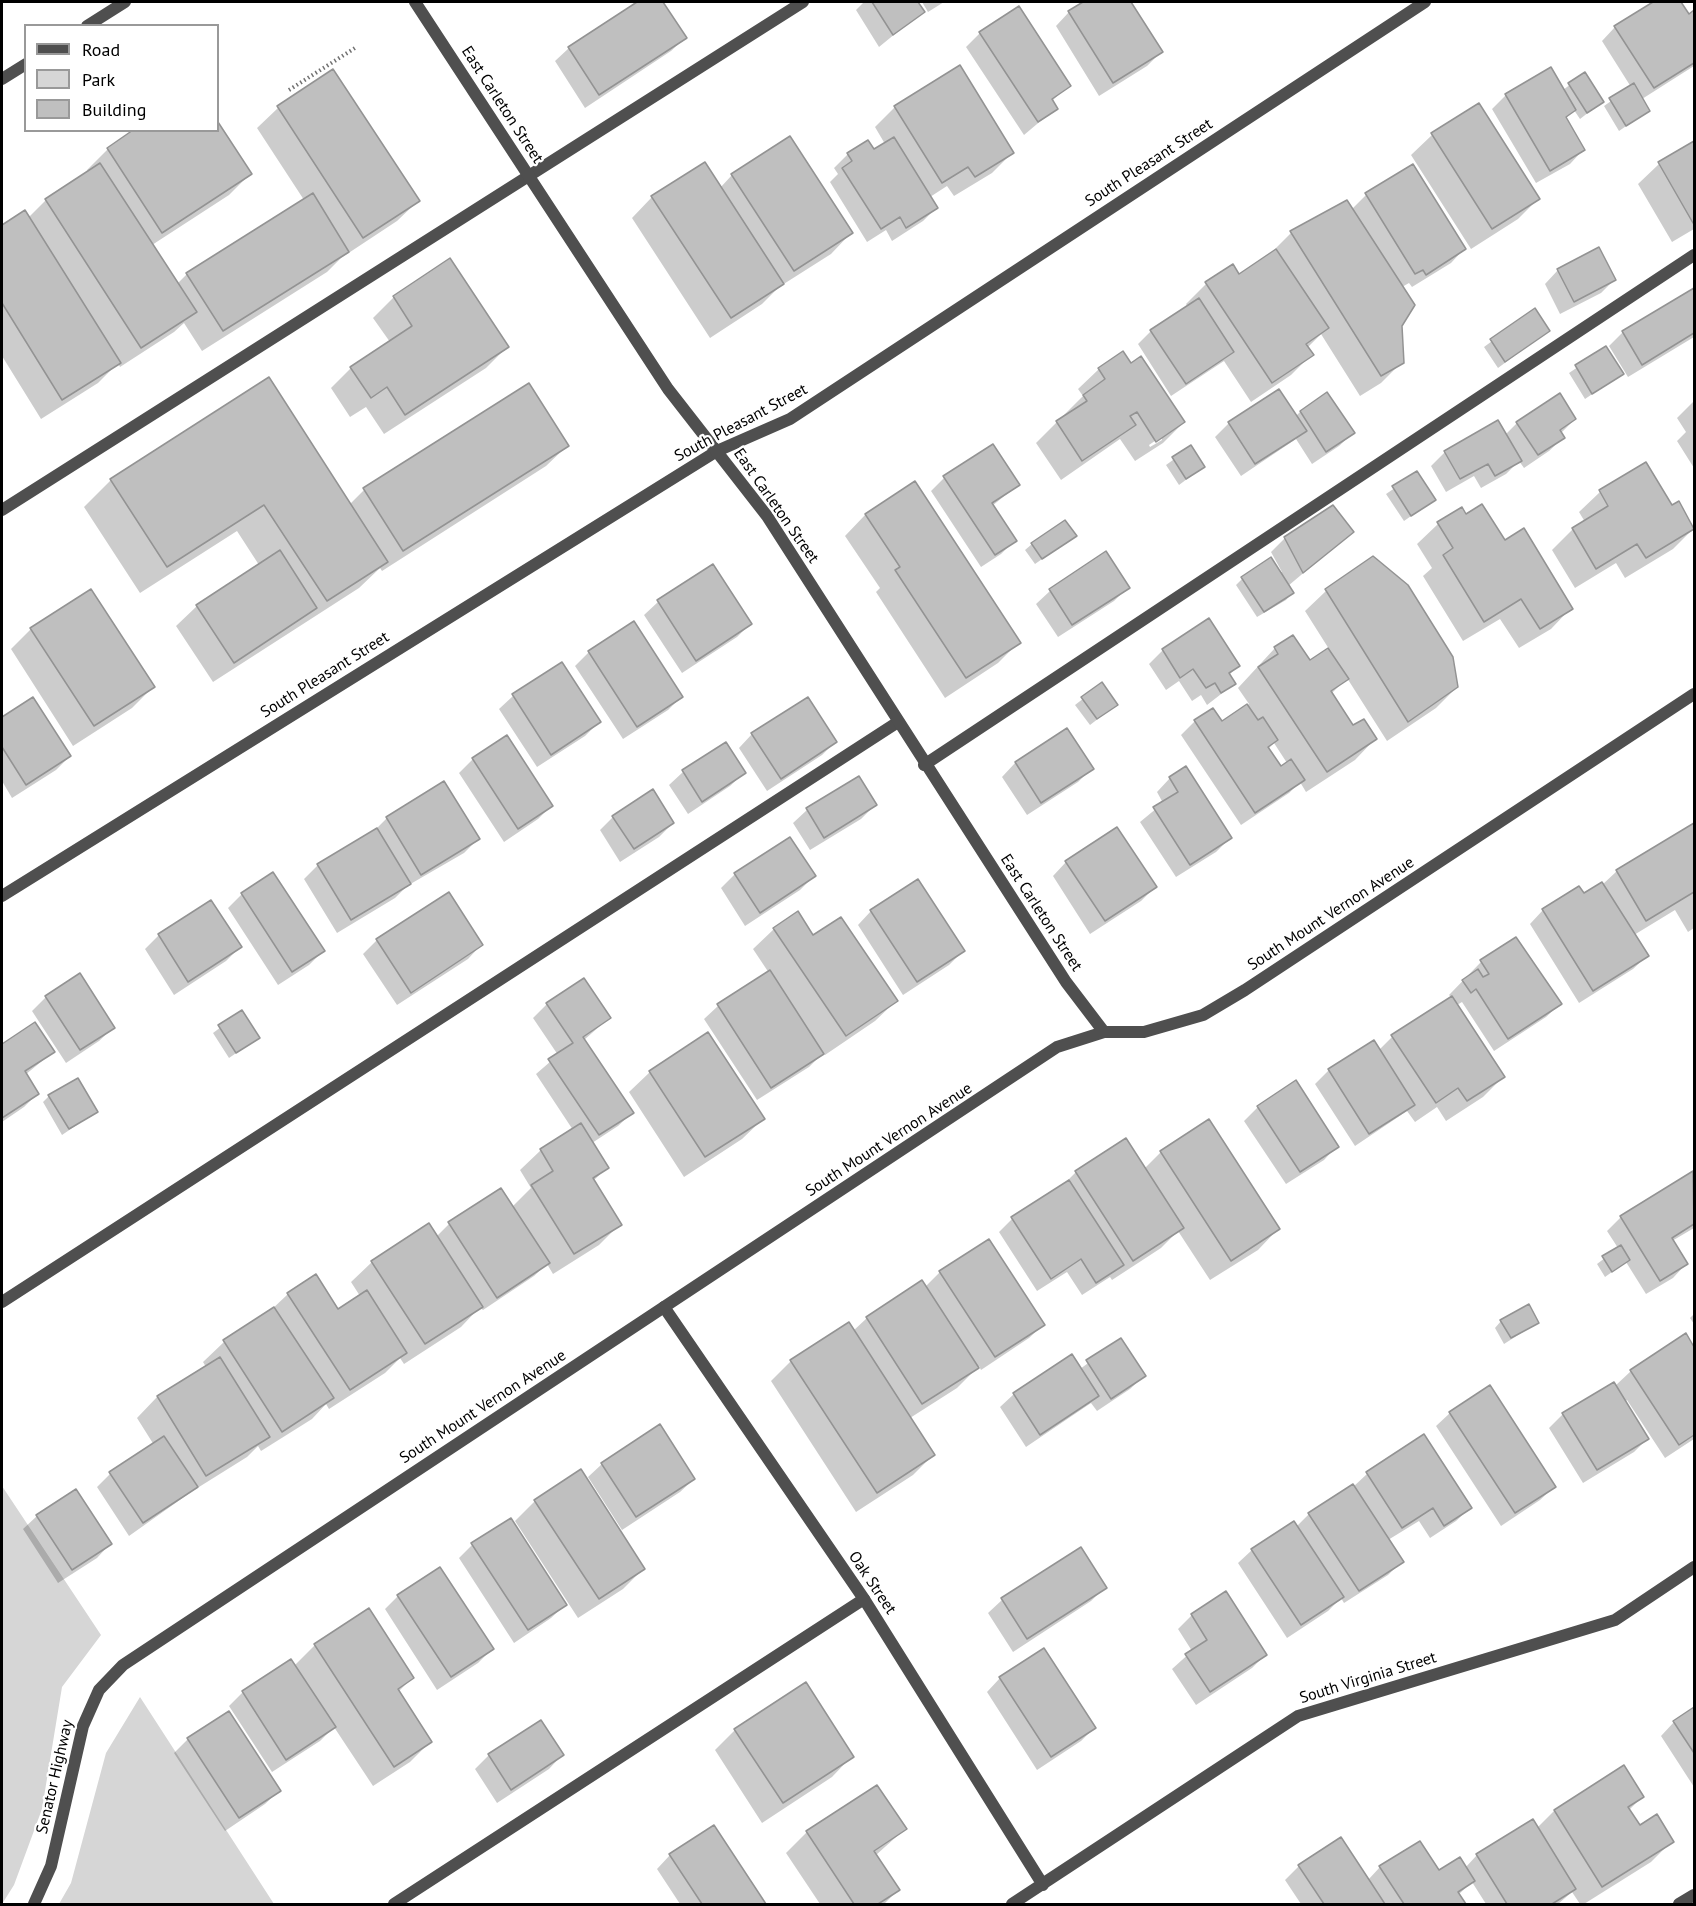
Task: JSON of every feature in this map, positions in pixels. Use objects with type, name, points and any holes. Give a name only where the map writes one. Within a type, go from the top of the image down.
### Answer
[{"type":"street","points":[[90,24],[125,2]]},
{"type":"street","name":"East Carleton Street","points":[[415,2],[668,389],[767,516],[924,765],[1066,982],[1104,1032]]},
{"type":"street","points":[[2,510],[803,2]]},
{"type":"street","name":"South Pleasant Street","points":[[2,896],[717,451],[790,419],[1425,2]]},
{"type":"street","points":[[2,79],[24,65]]},
{"type":"street","points":[[924,765],[1695,255]]},
{"type":"street","name":"South Mount Vernon Avenue","points":[[123,1665],[1057,1047],[1104,1032],[1144,1032],[1203,1015],[1245,990],[1695,693]]},
{"type":"street","points":[[2,1302],[898,722]]},
{"type":"street","name":"Oak Street","points":[[664,1307],[864,1599],[1043,1885]]},
{"type":"street","name":"South Virginia Street","points":[[1012,1905],[1298,1716],[1615,1620],[1695,1567]]},
{"type":"street","points":[[394,1905],[864,1599]]},
{"type":"street","name":"Senator Highway","points":[[34,1905],[51,1866],[83,1726],[99,1690],[123,1665]]},
{"type":"street","points":[[1679,1905],[1695,1895]]},
{"type":"path","points":[[289,90],[355,48]]},
{"type":"green space","points":[[2,1486],[101,1635],[62,1687],[42,1809],[14,1885],[2,1904]]},
{"type":"green space","points":[[140,1697],[274,1904],[59,1904],[71,1883],[106,1753]]},
{"type":"building","points":[[637,2],[663,2],[687,38],[599,95],[568,47]]},
{"type":"building","points":[[872,2],[918,2],[925,12],[893,35]]},
{"type":"building","points":[[1083,2],[1131,2],[1163,52],[1113,83],[1068,11]]},
{"type":"building","points":[[1653,2],[1681,2],[1689,14],[1694,10],[1694,63],[1654,88],[1614,26]]},
{"type":"building","points":[[1019,6],[1071,86],[1052,99],[1058,109],[1038,122],[979,32]]},
{"type":"building","points":[[960,65],[1014,153],[975,177],[968,167],[942,183],[894,106]]},
{"type":"building","points":[[1551,67],[1576,110],[1566,117],[1585,150],[1550,171],[1505,94]]},
{"type":"building","points":[[333,69],[420,201],[363,238],[277,106]]},
{"type":"building","points":[[1585,72],[1604,102],[1587,113],[1568,83]]},
{"type":"building","points":[[1634,83],[1650,111],[1626,126],[1609,98]]},
{"type":"building","points":[[1479,103],[1540,199],[1492,229],[1431,133]]},
{"type":"building","points":[[219,124],[252,174],[162,233],[107,148],[130,132],[219,132]]},
{"type":"building","points":[[790,136],[853,233],[794,271],[731,174]]},
{"type":"building","points":[[894,137],[938,208],[906,228],[900,217],[881,229],[842,168],[852,161],[847,153],[868,140],[874,149]]},
{"type":"building","points":[[1694,141],[1694,222],[1693,223],[1658,162]]},
{"type":"building","points":[[705,162],[784,284],[731,318],[651,196]]},
{"type":"building","points":[[100,163],[197,312],[141,348],[45,199]]},
{"type":"building","points":[[1413,164],[1466,249],[1426,275],[1423,270],[1415,274],[1365,193]]},
{"type":"building","points":[[313,193],[349,252],[223,331],[186,273]]},
{"type":"building","points":[[1347,200],[1415,305],[1402,326],[1404,363],[1381,376],[1290,231]]},
{"type":"building","points":[[25,210],[121,363],[62,400],[2,303],[2,225]]},
{"type":"building","points":[[1599,247],[1616,280],[1574,302],[1557,269]]},
{"type":"building","points":[[1276,249],[1329,328],[1306,344],[1314,355],[1272,383],[1205,282],[1233,264],[1239,274]]},
{"type":"building","points":[[450,258],[509,347],[405,415],[387,387],[371,398],[350,367],[412,326],[393,296]]},
{"type":"building","points":[[1694,288],[1694,333],[1642,365],[1622,331]]},
{"type":"building","points":[[1199,298],[1234,352],[1186,384],[1150,330]]},
{"type":"building","points":[[1535,308],[1550,331],[1505,362],[1490,339]]},
{"type":"building","points":[[1606,346],[1624,374],[1592,394],[1575,365]]},
{"type":"building","points":[[1123,351],[1131,363],[1141,356],[1185,422],[1156,442],[1137,412],[1130,416],[1136,425],[1082,461],[1056,421],[1087,401],[1083,395],[1105,379],[1098,368]]},
{"type":"building","points":[[269,377],[388,562],[327,601],[264,505],[167,567],[110,479]]},
{"type":"building","points":[[529,383],[569,446],[403,551],[363,488]]},
{"type":"building","points":[[1279,389],[1307,431],[1255,464],[1228,422]]},
{"type":"building","points":[[1327,392],[1355,433],[1326,452],[1300,411]]},
{"type":"building","points":[[1560,393],[1576,419],[1560,430],[1565,438],[1538,455],[1516,422]]},
{"type":"building","points":[[1498,420],[1522,461],[1495,476],[1488,464],[1460,479],[1444,451]]},
{"type":"building","points":[[993,444],[1020,485],[992,503],[1017,541],[995,555],[943,476]]},
{"type":"building","points":[[1191,445],[1205,467],[1186,479],[1172,457]]},
{"type":"building","points":[[1646,462],[1672,505],[1679,501],[1694,529],[1646,558],[1637,544],[1596,569],[1572,528],[1608,506],[1599,490]]},
{"type":"building","points":[[1417,471],[1436,500],[1411,516],[1392,486]]},
{"type":"building","points":[[915,481],[1021,643],[966,678],[895,570],[900,567],[865,514]]},
{"type":"building","points":[[1482,504],[1505,540],[1524,528],[1573,609],[1540,629],[1521,599],[1484,622],[1443,555],[1453,548],[1437,522],[1462,507],[1466,514]]},
{"type":"building","points":[[1333,505],[1354,532],[1303,573],[1284,537]]},
{"type":"building","points":[[1065,520],[1077,536],[1042,559],[1031,543]]},
{"type":"building","points":[[280,550],[317,608],[234,663],[196,605]]},
{"type":"building","points":[[1106,551],[1130,588],[1072,625],[1049,589]]},
{"type":"building","points":[[1373,556],[1408,585],[1453,657],[1458,687],[1408,722],[1325,589]]},
{"type":"building","points":[[1271,557],[1294,593],[1264,612],[1241,577]]},
{"type":"building","points":[[713,564],[752,624],[696,661],[657,600]]},
{"type":"building","points":[[91,589],[155,687],[94,726],[30,628]]},
{"type":"building","points":[[1209,618],[1240,666],[1229,673],[1236,684],[1221,693],[1215,683],[1206,688],[1193,669],[1180,678],[1162,649]]},
{"type":"building","points":[[634,621],[683,697],[637,727],[588,651]]},
{"type":"building","points":[[1293,635],[1310,660],[1328,648],[1349,679],[1331,691],[1353,725],[1364,719],[1377,739],[1327,772],[1258,667],[1278,654],[1274,647]]},
{"type":"building","points":[[562,662],[601,722],[551,755],[512,694]]},
{"type":"building","points":[[1102,682],[1118,705],[1097,719],[1081,697]]},
{"type":"building","points":[[33,697],[71,756],[26,785],[2,747],[2,717]]},
{"type":"building","points":[[808,697],[837,742],[781,779],[751,733]]},
{"type":"building","points":[[1247,704],[1258,720],[1263,717],[1278,740],[1268,747],[1281,766],[1291,759],[1305,780],[1255,813],[1194,720],[1213,708],[1222,721]]},
{"type":"building","points":[[1067,728],[1094,769],[1041,803],[1015,762]]},
{"type":"building","points":[[507,735],[553,806],[518,829],[472,758]]},
{"type":"building","points":[[726,742],[746,773],[702,802],[682,770]]},
{"type":"building","points":[[1186,766],[1232,838],[1190,865],[1153,807],[1178,792],[1169,777]]},
{"type":"building","points":[[859,776],[877,805],[824,838],[806,808]]},
{"type":"building","points":[[444,781],[480,839],[421,875],[386,817]]},
{"type":"building","points":[[653,789],[674,823],[634,849],[612,816]]},
{"type":"building","points":[[1694,823],[1694,892],[1646,921],[1616,870]]},
{"type":"building","points":[[1117,827],[1157,887],[1105,921],[1065,861]]},
{"type":"building","points":[[377,828],[411,884],[351,920],[317,864]]},
{"type":"building","points":[[790,837],[816,876],[760,913],[734,873]]},
{"type":"building","points":[[273,872],[325,951],[292,972],[241,893]]},
{"type":"building","points":[[918,879],[965,951],[917,982],[870,910]]},
{"type":"building","points":[[1602,882],[1649,956],[1593,991],[1542,909],[1579,886],[1584,893]]},
{"type":"building","points":[[449,892],[483,945],[411,993],[376,939]]},
{"type":"building","points":[[211,900],[242,947],[188,982],[158,934]]},
{"type":"building","points":[[798,911],[813,935],[841,917],[898,1001],[846,1036],[773,928]]},
{"type":"building","points":[[1516,937],[1562,1004],[1508,1039],[1476,989],[1471,993],[1462,980],[1478,969],[1483,977],[1489,974],[1480,960]]},
{"type":"building","points":[[770,970],[824,1054],[771,1088],[717,1004]]},
{"type":"building","points":[[80,973],[115,1028],[80,1050],[45,996]]},
{"type":"building","points":[[584,978],[611,1018],[583,1037],[634,1113],[599,1135],[548,1059],[573,1043],[546,1003]]},
{"type":"building","points":[[1452,996],[1505,1077],[1467,1101],[1458,1088],[1436,1103],[1391,1035]]},
{"type":"building","points":[[242,1010],[260,1038],[236,1053],[218,1025]]},
{"type":"building","points":[[35,1022],[55,1052],[25,1071],[39,1094],[2,1118],[2,1044]]},
{"type":"building","points":[[708,1032],[765,1119],[705,1157],[649,1071]]},
{"type":"building","points":[[1374,1040],[1415,1105],[1369,1134],[1328,1069]]},
{"type":"building","points":[[78,1078],[98,1112],[69,1129],[48,1095]]},
{"type":"building","points":[[1296,1080],[1339,1147],[1300,1172],[1257,1106]]},
{"type":"building","points":[[1209,1119],[1280,1229],[1231,1261],[1160,1151]]},
{"type":"building","points":[[581,1123],[609,1168],[593,1178],[622,1225],[574,1254],[531,1185],[553,1171],[540,1149]]},
{"type":"building","points":[[1126,1138],[1184,1228],[1133,1261],[1075,1171]]},
{"type":"building","points":[[1693,1171],[1694,1224],[1672,1238],[1688,1264],[1660,1281],[1620,1216]]},
{"type":"building","points":[[1069,1180],[1124,1265],[1096,1283],[1081,1259],[1051,1279],[1011,1217]]},
{"type":"building","points":[[501,1188],[550,1263],[497,1298],[448,1222]]},
{"type":"building","points":[[429,1223],[483,1307],[425,1344],[371,1261]]},
{"type":"building","points":[[989,1239],[1045,1325],[995,1357],[939,1271]]},
{"type":"building","points":[[1621,1245],[1630,1260],[1612,1272],[1602,1256]]},
{"type":"building","points":[[316,1274],[338,1309],[367,1290],[407,1353],[350,1390],[287,1293]]},
{"type":"building","points":[[922,1280],[979,1368],[922,1404],[866,1317]]},
{"type":"building","points":[[1529,1304],[1539,1323],[1511,1338],[1500,1320]]},
{"type":"building","points":[[274,1307],[334,1398],[282,1432],[223,1340]]},
{"type":"building","points":[[849,1322],[935,1455],[877,1493],[790,1360]]},
{"type":"building","points":[[1686,1333],[1694,1347],[1694,1435],[1679,1445],[1630,1370]]},
{"type":"building","points":[[1121,1338],[1146,1376],[1111,1399],[1086,1360]]},
{"type":"building","points":[[1072,1354],[1099,1396],[1040,1435],[1013,1393]]},
{"type":"building","points":[[220,1357],[270,1437],[206,1476],[157,1396]]},
{"type":"building","points":[[1614,1382],[1649,1439],[1597,1470],[1562,1413]]},
{"type":"building","points":[[1490,1385],[1556,1487],[1515,1513],[1449,1412]]},
{"type":"building","points":[[660,1424],[695,1479],[636,1517],[601,1463]]},
{"type":"building","points":[[1424,1434],[1472,1508],[1444,1526],[1433,1508],[1402,1528],[1366,1472]]},
{"type":"building","points":[[164,1436],[198,1487],[143,1523],[109,1472]]},
{"type":"building","points":[[581,1469],[645,1569],[599,1599],[534,1500]]},
{"type":"building","points":[[1353,1484],[1404,1562],[1359,1591],[1308,1513]]},
{"type":"building","points":[[76,1489],[112,1544],[72,1570],[36,1515]]},
{"type":"building","points":[[511,1518],[567,1605],[528,1630],[471,1543]]},
{"type":"building","points":[[1294,1521],[1344,1597],[1301,1625],[1251,1549]]},
{"type":"building","points":[[1081,1547],[1107,1588],[1027,1639],[1001,1598]]},
{"type":"building","points":[[440,1567],[494,1649],[451,1677],[397,1595]]},
{"type":"building","points":[[1226,1591],[1267,1655],[1210,1692],[1185,1654],[1207,1640],[1191,1614]]},
{"type":"building","points":[[369,1608],[414,1678],[398,1689],[432,1742],[394,1767],[314,1644]]},
{"type":"building","points":[[1044,1648],[1096,1728],[1051,1757],[999,1677]]},
{"type":"building","points":[[291,1659],[336,1727],[286,1760],[242,1691]]},
{"type":"building","points":[[806,1682],[854,1757],[783,1803],[734,1729]]},
{"type":"building","points":[[1694,1707],[1694,1753],[1673,1721]]},
{"type":"building","points":[[229,1711],[281,1791],[239,1818],[187,1738]]},
{"type":"building","points":[[541,1720],[564,1755],[511,1790],[488,1754]]},
{"type":"building","points":[[1624,1765],[1644,1797],[1628,1807],[1640,1825],[1657,1814],[1674,1842],[1602,1887],[1554,1810]]},
{"type":"building","points":[[877,1785],[907,1829],[874,1851],[900,1890],[878,1904],[854,1904],[806,1831]]},
{"type":"building","points":[[1533,1819],[1576,1889],[1552,1904],[1507,1904],[1476,1854]]},
{"type":"building","points":[[714,1825],[766,1904],[702,1904],[669,1854]]},
{"type":"building","points":[[1341,1837],[1385,1904],[1324,1904],[1298,1865]]},
{"type":"building","points":[[1420,1841],[1439,1870],[1460,1857],[1475,1881],[1458,1892],[1466,1904],[1404,1904],[1379,1866]]}]
